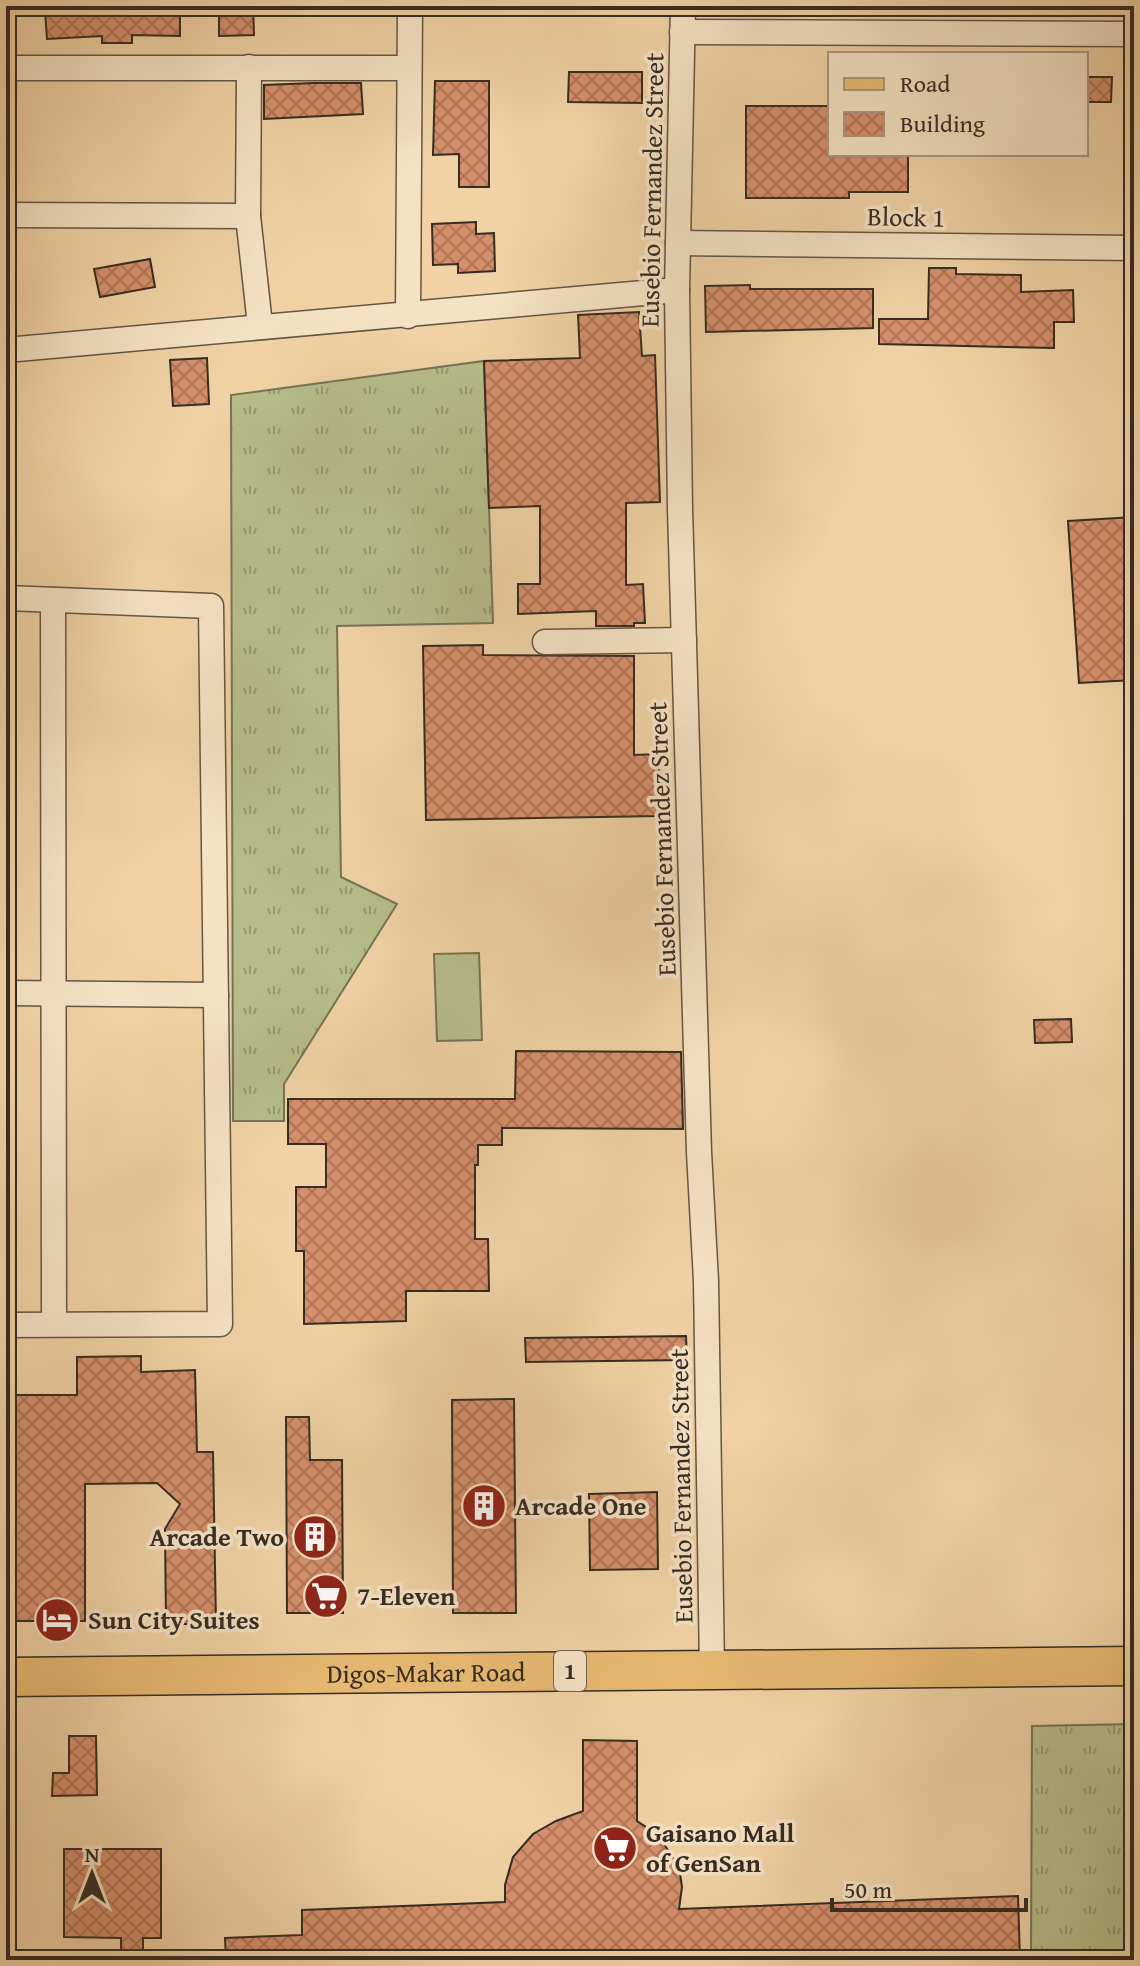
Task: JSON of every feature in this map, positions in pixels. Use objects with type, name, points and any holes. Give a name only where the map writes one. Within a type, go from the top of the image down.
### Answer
[{"type":"main road","name":"Digos-Makar Road","points":[[6,1677],[1134,1666]]},
{"type":"street","points":[[408,316],[410,6]]},
{"type":"street","name":"Eusebio Fernandez Street","points":[[683,6],[677,290],[684,640],[699,1152],[706,1281],[712,1670]]},
{"type":"street","points":[[682,32],[1134,34]]},
{"type":"street","points":[[249,67],[248,216],[260,325]]},
{"type":"street","points":[[6,68],[409,68]]},
{"type":"street","points":[[6,215],[248,216]]},
{"type":"street","name":"Block 1","points":[[678,243],[1134,248]]},
{"type":"street","points":[[6,350],[677,290]]},
{"type":"street","points":[[6,598],[211,606],[220,1324],[6,1325]]},
{"type":"street","points":[[53,600],[54,1324]]},
{"type":"street","points":[[545,642],[684,640]]},
{"type":"street","points":[[6,993],[216,995]]},
{"type":"green space","points":[[484,361],[493,623],[337,626],[341,877],[397,904],[284,1084],[284,1121],[233,1121],[231,395]]},
{"type":"green space","points":[[479,953],[482,1040],[437,1041],[434,954]]},
{"type":"green space","points":[[1134,1724],[1134,1960],[1031,1960],[1032,1726]]},
{"type":"building","points":[[103,6],[180,6],[180,36],[132,35],[132,43],[102,43],[102,36],[47,39],[45,11],[103,10]]},
{"type":"building","points":[[233,6],[253,6],[254,35],[219,36],[219,10],[233,10]]},
{"type":"building","points":[[569,72],[642,72],[642,103],[568,102]]},
{"type":"building","points":[[1088,77],[1112,77],[1111,102],[1088,102]]},
{"type":"building","points":[[435,81],[489,81],[489,187],[459,187],[459,154],[433,155]]},
{"type":"building","points":[[361,83],[363,114],[264,119],[264,85]]},
{"type":"building","points":[[746,106],[828,106],[828,156],[908,156],[908,192],[849,192],[849,198],[746,198]]},
{"type":"building","points":[[476,222],[476,234],[494,233],[495,271],[458,273],[458,264],[433,265],[432,224]]},
{"type":"building","points":[[150,259],[155,287],[100,297],[94,269]]},
{"type":"building","points":[[929,268],[956,268],[956,274],[1021,275],[1021,292],[1073,290],[1074,322],[1054,322],[1054,348],[879,344],[879,319],[928,319]]},
{"type":"building","points":[[750,285],[750,289],[873,289],[873,328],[706,332],[705,286]]},
{"type":"building","points":[[639,312],[642,356],[655,355],[660,502],[626,503],[626,585],[643,584],[645,623],[596,626],[596,611],[518,614],[518,584],[540,584],[540,506],[489,508],[484,361],[580,358],[578,315]]},
{"type":"building","points":[[207,358],[209,404],[173,406],[170,360]]},
{"type":"building","points":[[1134,517],[1134,680],[1079,683],[1068,521]]},
{"type":"building","points":[[483,645],[483,655],[634,656],[634,755],[658,754],[660,816],[426,820],[423,646]]},
{"type":"building","points":[[1071,1019],[1072,1042],[1035,1043],[1034,1020]]},
{"type":"building","points":[[516,1051],[681,1052],[683,1129],[502,1128],[502,1145],[478,1145],[478,1165],[475,1165],[475,1239],[488,1239],[489,1291],[406,1291],[406,1321],[304,1324],[304,1251],[296,1251],[296,1187],[326,1187],[326,1144],[288,1144],[288,1099],[515,1099]]},
{"type":"building","points":[[686,1336],[687,1360],[526,1362],[525,1338]]},
{"type":"building","points":[[141,1356],[141,1372],[195,1370],[197,1452],[213,1452],[216,1624],[166,1624],[165,1529],[180,1504],[157,1483],[85,1484],[85,1621],[6,1621],[6,1395],[77,1395],[77,1357]]},
{"type":"building","name":"Arcade One","points":[[514,1399],[516,1613],[453,1613],[452,1400]]},
{"type":"building","name":"Arcade Two","points":[[286,1417],[309,1417],[310,1460],[342,1460],[343,1613],[287,1613]]},
{"type":"building","points":[[657,1492],[658,1569],[590,1570],[589,1494]]},
{"type":"building","points":[[69,1736],[96,1736],[97,1795],[52,1796],[53,1773],[69,1773]]},
{"type":"building","points":[[583,1740],[637,1741],[637,1821],[657,1834],[679,1866],[682,1887],[679,1909],[1018,1896],[1020,1960],[226,1960],[225,1938],[302,1935],[302,1910],[505,1902],[505,1885],[513,1857],[533,1834],[583,1811]]},
{"type":"building","points":[[64,1849],[161,1849],[161,1938],[143,1938],[143,1960],[121,1960],[121,1938],[64,1937]]},
{"type":"place","name":"Arcade One","points":[[484,1506]]},
{"type":"place","name":"Arcade Two","points":[[315,1537]]},
{"type":"place","name":"7-Eleven","points":[[326,1596]]},
{"type":"place","name":"Sun City Suites","points":[[57,1620]]},
{"type":"place","name":"Gaisano Mall of GenSan","points":[[615,1848]]}]
